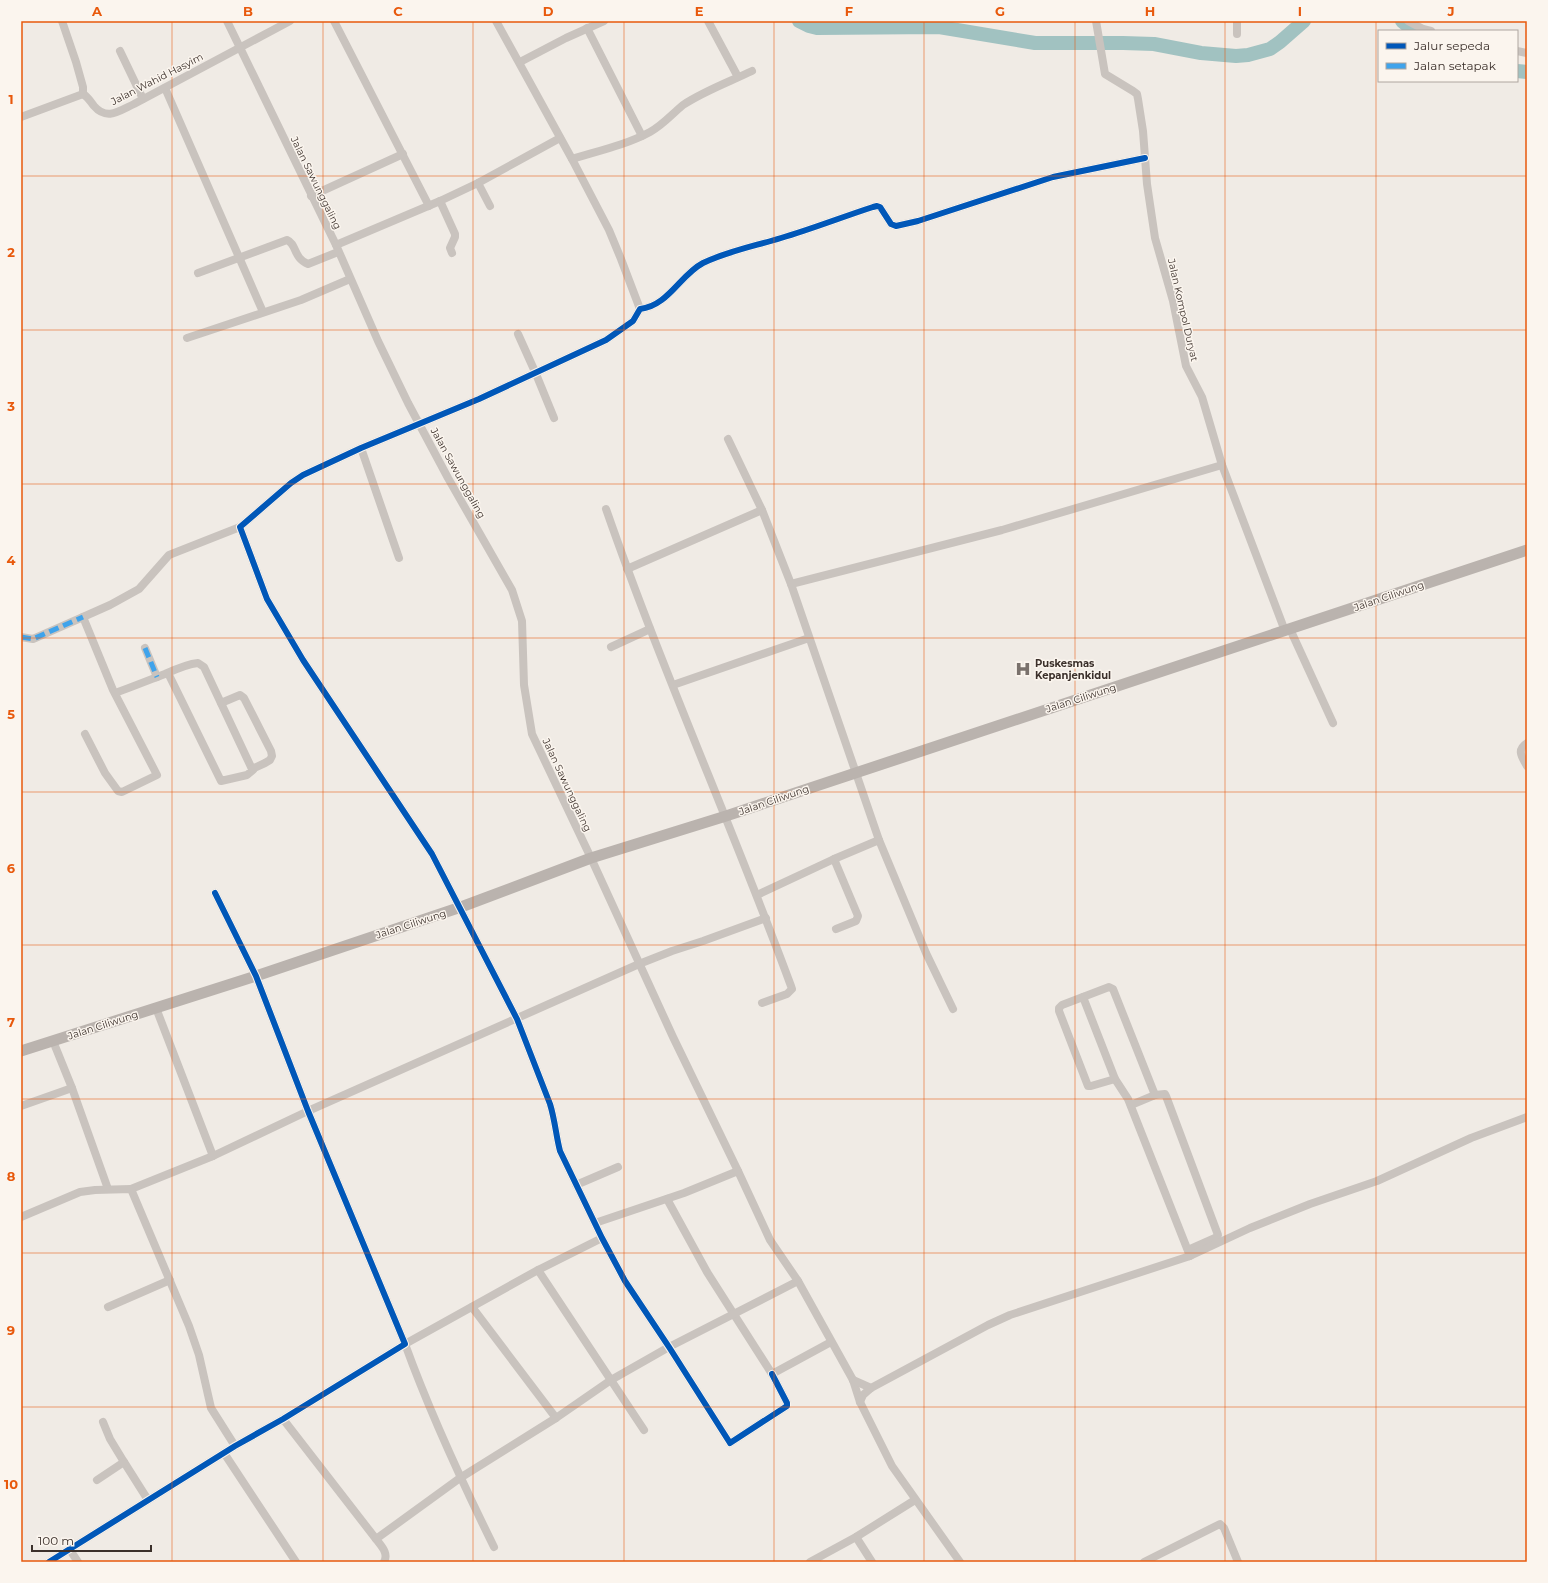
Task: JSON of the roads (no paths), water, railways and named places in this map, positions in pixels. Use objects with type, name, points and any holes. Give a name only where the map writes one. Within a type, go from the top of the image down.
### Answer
[{"type":"main road","name":"Jalan Ciliwung","points":[[21,1051],[256,976],[461,907],[591,858],[726,816],[1527,550]]},
{"type":"street","points":[[21,117],[83,94],[83,87],[76,62],[62,21]]},
{"type":"street","name":"Jalan Sawunggaling","points":[[227,21],[337,248],[389,364],[448,478],[505,577],[516,600],[522,621],[524,684],[532,734],[673,1037],[738,1170],[770,1240],[798,1281],[853,1380],[860,1402],[892,1466],[960,1562]]},
{"type":"street","name":"Jalan Wahid Hasyim","points":[[83,94],[98,111],[104,114],[112,114],[165,88],[290,21]]},
{"type":"street","points":[[334,21],[429,206]]},
{"type":"street","points":[[496,21],[520,62],[572,159],[608,230],[622,259],[640,309]]},
{"type":"street","points":[[520,62],[604,21]]},
{"type":"street","points":[[708,21],[738,77]]},
{"type":"street","points":[[1237,21],[1237,34]]},
{"type":"street","points":[[1408,21],[1427,30]]},
{"type":"street","name":"Jalan Kompol Duryat","points":[[1096,24],[1105,74],[1136,94],[1141,111],[1147,184],[1155,238],[1173,301],[1186,366],[1202,397],[1222,465],[1287,630],[1333,723]]},
{"type":"street","points":[[587,28],[642,136]]},
{"type":"street","points":[[120,51],[143,99]]},
{"type":"street","points":[[572,159],[642,136],[660,126],[670,116],[695,98],[752,71]]},
{"type":"street","points":[[165,88],[263,312]]},
{"type":"street","points":[[198,273],[287,240],[292,244],[297,256],[302,262],[308,264],[337,248],[440,202],[478,183],[560,138]]},
{"type":"street","points":[[312,196],[403,154]]},
{"type":"street","points":[[21,637],[33,639],[110,605],[139,589],[169,555],[240,527],[290,483],[303,475],[361,448],[536,374],[606,340],[633,321],[640,309],[652,306],[661,301],[690,272],[704,263],[729,252],[782,238],[873,206],[880,207],[891,224],[896,226],[918,221],[1053,177],[1145,158]]},
{"type":"street","points":[[478,183],[490,206]]},
{"type":"street","points":[[440,202],[455,234],[450,248],[452,253]]},
{"type":"street","points":[[187,338],[301,300],[350,279]]},
{"type":"street","points":[[518,334],[554,418]]},
{"type":"street","points":[[728,439],[762,510],[791,584],[879,840],[926,953],[953,1010]]},
{"type":"street","points":[[361,448],[399,558]]},
{"type":"street","points":[[791,584],[1002,530],[1222,465]]},
{"type":"street","points":[[606,509],[650,629],[726,816],[792,989],[787,994],[762,1003]]},
{"type":"street","points":[[627,569],[762,510]]},
{"type":"street","points":[[240,527],[267,599],[303,660],[432,854],[461,907],[517,1019],[550,1104],[554,1117],[557,1142],[560,1151],[602,1238],[626,1281],[730,1443],[787,1406],[787,1403],[772,1374],[707,1272],[667,1199]]},
{"type":"street","points":[[83,617],[115,694],[157,775],[122,792],[118,792],[85,734]]},
{"type":"street","points":[[611,646],[650,629]]},
{"type":"street","points":[[673,685],[809,638]]},
{"type":"street","points":[[146,648],[157,677]]},
{"type":"street","points":[[115,694],[190,664],[198,663],[204,667],[252,769]]},
{"type":"street","points":[[168,673],[221,781],[247,775],[252,769],[270,760],[272,756],[250,706],[240,695],[221,702]]},
{"type":"street","points":[[1527,743],[1522,746],[1520,750],[1521,756],[1527,766]]},
{"type":"street","points":[[757,895],[879,840]]},
{"type":"street","points":[[834,859],[858,916],[856,920],[836,929]]},
{"type":"street","points":[[215,893],[256,976],[308,1111],[405,1344],[428,1408],[439,1427],[460,1478],[494,1547]]},
{"type":"street","points":[[21,1217],[80,1192],[108,1189],[131,1189],[213,1156],[308,1111],[639,964],[672,950],[703,941],[766,918]]},
{"type":"street","points":[[1115,1079],[1088,1086],[1059,1011],[1059,1008],[1062,1005],[1109,987],[1112,989],[1154,1092]]},
{"type":"street","points":[[1083,997],[1115,1079],[1129,1102],[1189,1253]]},
{"type":"street","points":[[156,1008],[213,1156]]},
{"type":"street","points":[[53,1040],[72,1088],[108,1189]]},
{"type":"street","points":[[21,1106],[72,1088]]},
{"type":"street","points":[[1129,1102],[1154,1092],[1165,1094],[1166,1096],[1218,1235],[1216,1238],[1189,1253]]},
{"type":"street","points":[[860,1402],[863,1395],[870,1388],[988,1325],[1010,1315],[1189,1253],[1310,1204],[1377,1181],[1471,1138],[1527,1117]]},
{"type":"street","points":[[576,1185],[618,1167]]},
{"type":"street","points":[[595,1223],[667,1199],[738,1170]]},
{"type":"street","points":[[131,1189],[189,1326],[199,1355],[211,1408],[234,1446]]},
{"type":"street","points":[[50,1562],[234,1446],[284,1419],[405,1344],[538,1270],[602,1238]]},
{"type":"street","points":[[538,1270],[644,1430]]},
{"type":"street","points":[[108,1307],[170,1280]]},
{"type":"street","points":[[376,1538],[460,1478],[556,1418],[612,1380],[669,1347],[798,1281]]},
{"type":"street","points":[[472,1307],[556,1418]]},
{"type":"street","points":[[772,1374],[831,1342]]},
{"type":"street","points":[[853,1380],[870,1388]]},
{"type":"street","points":[[284,1419],[386,1552],[386,1559],[384,1562]]},
{"type":"street","points":[[103,1422],[110,1439],[148,1500]]},
{"type":"street","points":[[224,1453],[296,1562]]},
{"type":"street","points":[[97,1480],[124,1462]]},
{"type":"street","points":[[810,1562],[856,1537],[915,1500]]},
{"type":"street","points":[[1144,1562],[1220,1524],[1224,1528],[1238,1562]]},
{"type":"street","points":[[856,1537],[872,1562]]},
{"type":"street","points":[[70,1550],[78,1562]]},
{"type":"waterway","points":[[799,21],[817,28],[939,27],[1035,43],[1154,44],[1201,53],[1236,56],[1248,55],[1270,49],[1304,21]]},
{"type":"waterway","points":[[1402,21],[1413,30]]},
{"type":"waterway","points":[[1518,71],[1527,72]]},
{"type":"place","name":"Puskesmas Kepanjenkidul","points":[[1023,669]]}]
